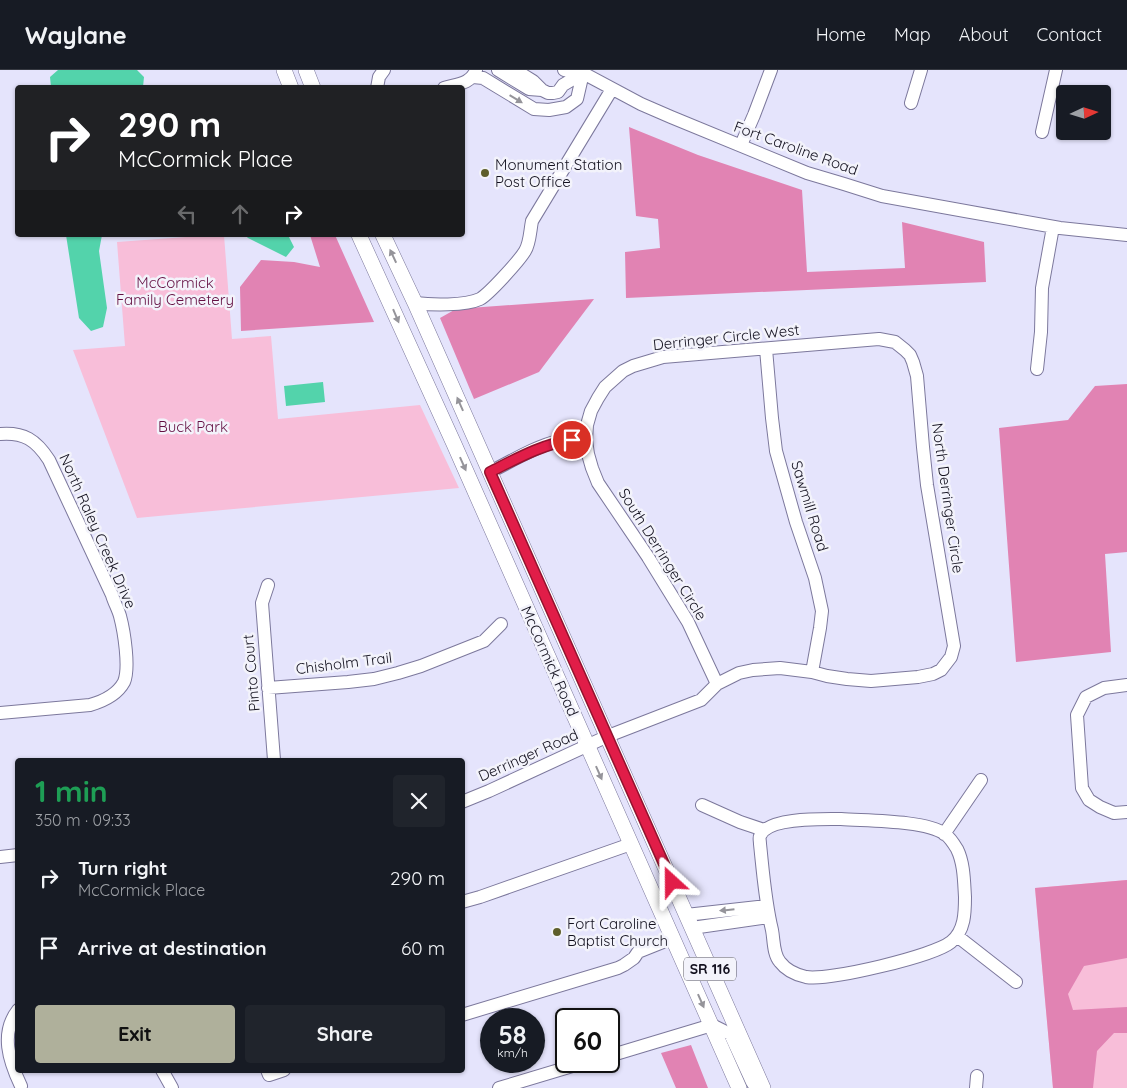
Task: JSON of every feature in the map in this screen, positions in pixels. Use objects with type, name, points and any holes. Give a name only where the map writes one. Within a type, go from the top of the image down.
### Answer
[{"type":"main road","points":[[306,70],[312,85]]},
{"type":"main road","name":"McCormick Road","points":[[360,237],[454,444],[739,1088]]},
{"type":"main road","name":"McCormick Road","points":[[384,237],[608,736],[633,797],[762,1088]]},
{"type":"main road","points":[[376,272],[399,297],[415,303]]},
{"type":"street","points":[[378,85],[379,77],[384,70]]},
{"type":"street","points":[[498,70],[529,89],[547,92],[558,92],[563,85],[582,72]]},
{"type":"street","points":[[515,70],[547,92],[557,109]]},
{"type":"street","name":"Fort Caroline Road","points":[[564,70],[582,72],[641,104],[807,173],[882,196],[1053,226],[1127,235]]},
{"type":"street","points":[[741,145],[771,70]]},
{"type":"street","points":[[911,103],[921,70]]},
{"type":"street","points":[[1042,132],[1056,70]]},
{"type":"street","points":[[454,85],[468,81],[475,73],[534,109],[557,109],[566,107],[577,99],[582,72]]},
{"type":"street","points":[[415,303],[430,305],[465,303],[480,298],[500,281],[526,251],[532,221],[612,89]]},
{"type":"street","points":[[1037,369],[1041,332],[1042,288],[1053,226]]},
{"type":"street","name":"Derringer Circle West","points":[[586,440],[587,424],[591,411],[605,387],[628,368],[663,358],[879,339],[894,342],[910,355]]},
{"type":"street","name":"Sawmill Road","points":[[766,349],[776,451],[815,578],[822,611],[812,672]]},
{"type":"street","name":"North Derringer Circle","points":[[910,355],[917,376],[928,485],[954,646]]},
{"type":"street","name":"North Raley Creek Drive","points":[[0,434],[11,433],[21,435],[34,441],[49,460],[120,615],[126,656],[126,676],[123,683],[111,697],[101,702],[90,705],[0,714]]},
{"type":"street","points":[[490,472],[542,446],[572,440],[586,440]]},
{"type":"street","name":"South Derringer Circle","points":[[586,440],[588,454],[598,483],[648,557],[688,622],[717,684]]},
{"type":"street","name":"Pinto Court","points":[[268,585],[262,603],[274,758]]},
{"type":"street","name":"Chisholm Trail","points":[[268,688],[348,682],[398,673],[484,641],[501,624]]},
{"type":"street","name":"Derringer Road","points":[[465,801],[608,736],[701,700],[717,684],[739,673],[780,668],[827,676],[871,680],[918,677],[933,674],[940,670],[951,658],[954,646]]},
{"type":"street","points":[[1127,685],[1104,688],[1086,697],[1077,715],[1082,788],[1089,800],[1107,810],[1114,813],[1127,812]]},
{"type":"street","points":[[944,834],[981,780]]},
{"type":"street","points":[[702,804],[740,822],[764,830]]},
{"type":"street","points":[[841,819],[905,823],[926,827],[944,834],[956,847],[962,866],[965,908],[964,920],[957,936],[951,943],[935,951],[833,976],[805,977],[788,970],[777,957],[768,912],[760,844],[760,835],[764,830],[780,823],[801,820],[841,819]]},
{"type":"street","points":[[465,901],[631,844]]},
{"type":"street","points":[[0,851],[0,857],[15,855]]},
{"type":"street","points":[[689,922],[768,912]]},
{"type":"street","points":[[957,936],[1016,982]]},
{"type":"street","points":[[465,1014],[618,968],[634,958],[638,952],[673,938]]},
{"type":"street","points":[[15,1014],[6,1024],[2,1043],[21,1086]]},
{"type":"street","points":[[620,1053],[712,1025],[730,1034],[756,1088]]},
{"type":"street","points":[[499,1088],[555,1071]]},
{"type":"street","points":[[164,1073],[172,1088]]},
{"type":"green space","name":"Buck Park","points":[[186,237],[224,237],[232,339],[271,336],[278,419],[420,405],[459,488],[137,518],[73,350],[125,346],[117,242]]},
{"type":"green space","points":[[1127,880],[1127,1088],[1053,1088],[1035,888]]},
{"type":"shaded area","points":[[58,70],[137,70],[144,77],[143,85],[51,85],[50,77]]},
{"type":"shaded area","points":[[629,127],[698,155],[802,190],[807,272],[905,268],[902,222],[984,242],[986,282],[626,298],[625,252],[660,248],[658,219],[636,216]]},
{"type":"shaded area","points":[[66,237],[102,237],[99,251],[107,308],[103,327],[91,331],[79,318]]},
{"type":"shaded area","points":[[289,237],[294,247],[286,257],[248,238]]},
{"type":"shaded area","points":[[311,237],[336,237],[374,322],[241,331],[240,287],[261,260],[294,262],[320,267]]},
{"type":"shaded area","points":[[594,299],[539,372],[474,399],[440,318],[456,309]]},
{"type":"shaded area","points":[[323,382],[325,402],[286,406],[284,386]]},
{"type":"shaded area","points":[[1127,384],[1127,552],[1105,554],[1111,652],[1016,662],[999,428],[1068,420],[1095,386]]},
{"type":"shaded area","points":[[1127,880],[1127,958],[1084,966],[1068,994],[1073,1010],[1127,1007],[1127,1033],[1114,1033],[1097,1051],[1093,1088],[1053,1088],[1035,888]]},
{"type":"shaded area","points":[[691,1045],[708,1088],[676,1088],[661,1053]]},
{"type":"place","name":"Monument Station Post Office","points":[[485,173]]},
{"type":"place","name":"Fort Caroline Baptist Church","points":[[557,932]]},
{"type":"route","points":[[572,440],[542,446],[490,472],[672,882]]},
{"type":"park label","name":"McCormick Family Cemetery","points":[[175,290]]}]
